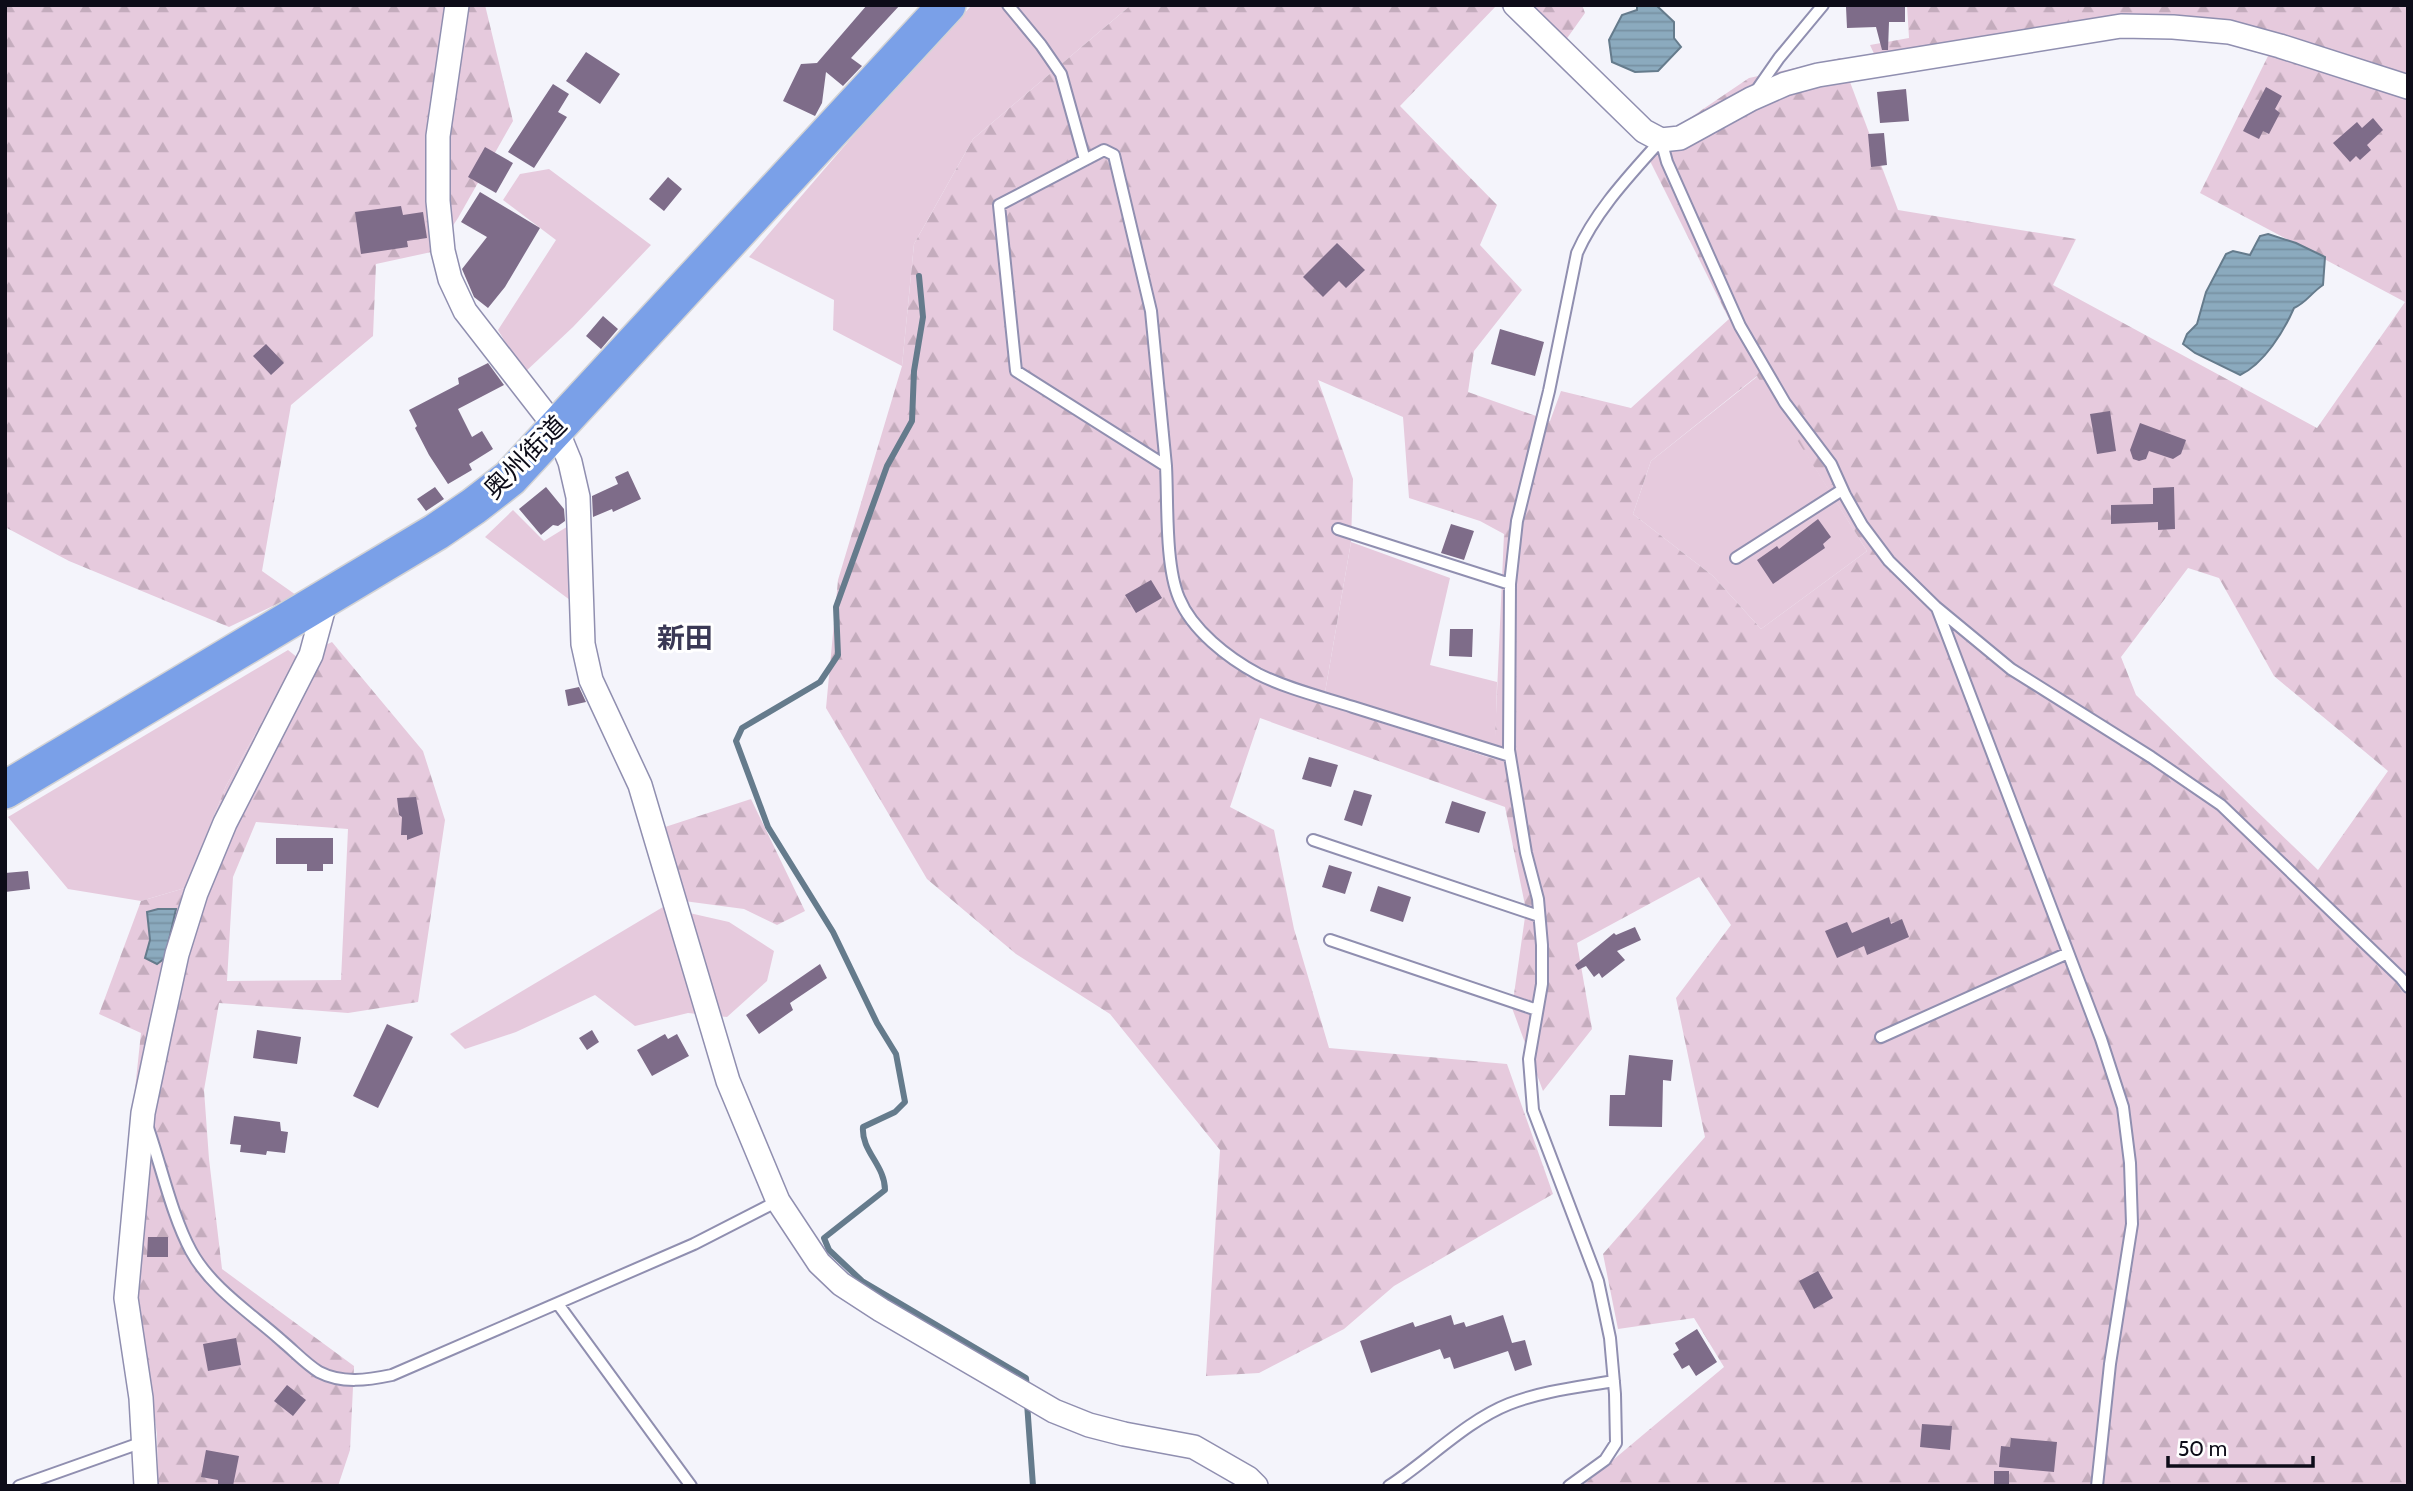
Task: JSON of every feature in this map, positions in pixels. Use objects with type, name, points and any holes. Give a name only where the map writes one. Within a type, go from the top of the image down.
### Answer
[{"type":"highway","name":"奥州街道","points":[[5,790],[474,506],[510,478],[947,5]]},
{"type":"street","points":[[457,5],[438,136],[438,201],[443,251],[450,279],[465,311],[556,428],[570,462],[579,497],[583,644],[591,680],[640,785],[728,1081],[778,1201],[819,1263],[841,1284],[881,1310],[1054,1411],[1089,1425],[1194,1447],[1248,1478],[1256,1486]]},
{"type":"street","points":[[1515,5],[1644,131],[1661,140],[1680,138],[1751,99],[1785,84],[1818,75],[2121,26],[2229,32],[2408,87]]},
{"type":"street","points":[[146,1486],[141,1398],[126,1298],[143,1113],[177,954],[195,893],[225,823],[311,655],[327,596]]},
{"type":"lane","points":[[1008,5],[1041,45],[1060,74],[1085,160]]},
{"type":"lane","points":[[1751,99],[1779,58],[1823,5]]},
{"type":"lane","points":[[1661,140],[1667,162],[1740,326],[1785,403],[1831,464],[1862,525],[1889,561],[1936,607],[2011,670],[2151,757],[2221,805],[2401,978],[2408,988]]},
{"type":"lane","points":[[1570,1486],[1605,1460],[1616,1443],[1614,1381],[1610,1339],[1598,1281],[1533,1110],[1529,1059],[1542,984],[1538,899],[1526,853],[1510,756],[1510,584],[1517,521],[1549,391],[1577,253],[1600,212],[1661,140]]},
{"type":"lane","points":[[1166,466],[1016,371],[999,205],[1104,150],[1114,155],[1152,311],[1166,466],[1171,563],[1178,596],[1187,613],[1203,632],[1258,674],[1296,689],[1510,756]]},
{"type":"lane","points":[[1736,558],[1842,490]]},
{"type":"lane","points":[[1338,529],[1510,584]]},
{"type":"lane","points":[[1936,607],[2101,1039],[2123,1107],[2130,1163],[2132,1224],[2110,1364],[2097,1486]]},
{"type":"lane","points":[[1313,840],[1539,916]]},
{"type":"lane","points":[[1330,940],[1537,1010]]},
{"type":"lane","points":[[1881,1037],[2067,953]]},
{"type":"lane","points":[[143,1113],[177,1219],[192,1253],[217,1284],[320,1372],[345,1380],[369,1380],[392,1375],[694,1244],[778,1201]]},
{"type":"lane","points":[[558,1304],[691,1486]]},
{"type":"lane","points":[[1389,1486],[1472,1425],[1508,1404],[1553,1392],[1614,1381]]},
{"type":"lane","points":[[19,1486],[143,1442]]},
{"type":"green space","points":[[5,5],[485,5],[513,121],[458,218],[436,251],[376,264],[373,336],[291,405],[262,571],[296,595],[229,627],[69,561],[5,527]]},
{"type":"green space","points":[[972,5],[1131,5],[973,139],[914,244],[902,366],[833,330],[834,300],[749,257],[871,115]]},
{"type":"green space","points":[[1131,5],[1497,5],[1400,106],[1497,205],[1480,245],[1522,290],[1474,351],[1468,392],[1550,421],[1561,391],[1631,408],[1729,319],[1644,149],[1749,78],[1841,58],[1898,210],[2076,239],[2053,285],[2317,428],[2405,302],[2200,193],[2270,52],[2230,28],[1876,58],[1870,45],[1909,38],[1907,5],[2408,5],[2408,1486],[1582,1486],[1724,1367],[1694,1318],[1618,1329],[1603,1254],[1705,1137],[1676,998],[1731,925],[1699,877],[1577,943],[1592,1029],[1543,1091],[1512,1008],[1526,910],[1505,807],[1260,718],[1230,807],[1274,830],[1294,929],[1329,1048],[1507,1064],[1553,1194],[1394,1286],[1344,1329],[1259,1373],[1206,1376],[1220,1150],[1110,1014],[1016,954],[927,879],[826,708],[838,580],[902,366],[914,244],[973,139]],"holes":[[[1757,376],[1867,551],[1761,629],[1713,576],[1633,514],[1651,461]],[[1318,380],[1403,417],[1409,498],[1480,521],[1504,534],[1494,759],[1323,704],[1351,542],[1353,479]],[[2188,568],[2219,578],[2274,676],[2388,771],[2318,870],[2136,695],[2121,657]]]},
{"type":"green space","points":[[1499,5],[1582,5],[1585,13],[1553,58]]},
{"type":"green space","points":[[549,169],[651,245],[573,327],[524,373],[498,330],[556,240],[503,200],[520,174]]},
{"type":"green space","points":[[1758,376],[1867,551],[1761,629],[1713,576],[1633,514],[1651,461]]},
{"type":"green space","points":[[513,510],[544,541],[570,525],[574,603],[485,537]]},
{"type":"green space","points":[[1351,542],[1450,578],[1430,665],[1497,682],[1495,759],[1323,704]]},
{"type":"green space","points":[[332,642],[423,751],[445,820],[418,1002],[348,1013],[219,1003],[204,1090],[222,1269],[354,1366],[350,1450],[338,1486],[158,1486],[157,1435],[139,1300],[133,1108],[141,1033],[99,1014],[141,901],[185,888],[226,786],[298,658]],"holes":[[[256,822],[348,829],[341,980],[227,981],[233,877]]]},
{"type":"green space","points":[[288,650],[298,658],[226,786],[185,888],[141,901],[68,889],[8,817]]},
{"type":"green space","points":[[751,799],[805,911],[777,925],[744,909],[684,901],[662,828]]},
{"type":"green space","points":[[663,907],[729,922],[774,951],[767,981],[727,1017],[688,1013],[635,1026],[595,995],[516,1032],[465,1049],[450,1034]]},
{"type":"water","points":[[1637,5],[1656,5],[1674,22],[1674,38],[1681,47],[1658,71],[1635,72],[1612,62],[1609,40],[1622,15],[1637,10]]},
{"type":"water","points":[[2268,234],[2296,243],[2325,257],[2323,285],[2294,308],[2285,327],[2265,355],[2240,375],[2195,353],[2183,344],[2187,334],[2197,324],[2206,292],[2226,254],[2233,251],[2250,255],[2260,236]]},
{"type":"water","points":[[176,909],[165,958],[157,964],[145,958],[150,940],[147,912]]},
{"type":"building","points":[[867,5],[900,5],[851,58],[862,66],[843,86],[826,72],[822,103],[815,116],[783,101],[801,64],[817,63]]},
{"type":"building","points":[[1905,5],[1905,22],[1889,22],[1888,50],[1882,50],[1876,27],[1847,28],[1846,7]]},
{"type":"building","points":[[586,52],[620,74],[600,104],[566,81]]},
{"type":"building","points":[[553,84],[569,94],[558,112],[567,117],[534,168],[508,152]]},
{"type":"building","points":[[2266,87],[2282,96],[2275,109],[2280,113],[2269,134],[2263,131],[2259,139],[2243,131]]},
{"type":"building","points":[[1906,89],[1909,121],[1880,123],[1877,92]]},
{"type":"building","points":[[2373,118],[2383,130],[2367,145],[2371,150],[2360,160],[2356,156],[2350,162],[2333,143],[2357,122],[2362,128]]},
{"type":"building","points":[[1884,133],[1887,165],[1871,167],[1868,134]]},
{"type":"building","points":[[485,147],[513,163],[496,193],[468,177]]},
{"type":"building","points":[[668,177],[682,189],[664,211],[649,199]]},
{"type":"building","points":[[480,192],[540,228],[505,287],[488,308],[474,297],[462,269],[487,237],[461,222]]},
{"type":"building","points":[[401,206],[403,215],[423,212],[427,238],[407,241],[408,247],[361,254],[355,212]]},
{"type":"building","points":[[1337,243],[1365,270],[1346,288],[1339,281],[1323,297],[1303,277]]},
{"type":"building","points":[[603,316],[618,329],[601,349],[586,336]]},
{"type":"building","points":[[1500,329],[1544,342],[1535,376],[1491,364]]},
{"type":"building","points":[[266,344],[284,363],[271,375],[253,356]]},
{"type":"building","points":[[488,363],[504,385],[458,409],[472,437],[482,431],[493,449],[469,464],[472,470],[448,484],[429,455],[409,410],[459,384],[458,378]]},
{"type":"building","points":[[2110,411],[2116,451],[2097,454],[2090,414]]},
{"type":"building","points":[[2140,423],[2186,440],[2181,454],[2173,459],[2149,451],[2146,459],[2133,459],[2130,450]]},
{"type":"building","points":[[628,471],[641,499],[613,512],[612,509],[593,517],[592,496],[618,484],[615,477]]},
{"type":"building","points":[[435,487],[444,499],[426,511],[417,499]]},
{"type":"building","points":[[546,487],[564,509],[565,521],[558,526],[553,525],[541,535],[519,509]]},
{"type":"building","points":[[2174,487],[2175,529],[2158,530],[2158,522],[2111,524],[2111,505],[2153,504],[2153,488]]},
{"type":"building","points":[[1818,519],[1831,537],[1823,544],[1825,548],[1773,584],[1757,560],[1777,546],[1779,549]]},
{"type":"building","points":[[1451,524],[1474,531],[1464,560],[1441,553]]},
{"type":"building","points":[[1151,580],[1162,598],[1136,613],[1125,595]]},
{"type":"building","points":[[1450,629],[1473,629],[1472,657],[1449,656]]},
{"type":"building","points":[[579,687],[586,702],[568,706],[565,690]]},
{"type":"building","points":[[1309,757],[1338,765],[1331,787],[1302,779]]},
{"type":"building","points":[[1354,790],[1372,795],[1362,826],[1344,820]]},
{"type":"building","points":[[416,797],[423,834],[407,840],[407,835],[401,835],[402,817],[399,815],[397,798]]},
{"type":"building","points":[[1452,801],[1486,812],[1479,833],[1445,823]]},
{"type":"building","points":[[276,838],[333,838],[333,864],[323,864],[323,871],[307,871],[307,864],[276,864]]},
{"type":"building","points":[[1329,865],[1352,872],[1345,894],[1322,887]]},
{"type":"building","points":[[28,871],[30,889],[5,892],[5,873]]},
{"type":"building","points":[[1378,886],[1411,897],[1403,922],[1370,911]]},
{"type":"building","points":[[1889,917],[1891,924],[1902,919],[1909,937],[1867,955],[1864,946],[1837,958],[1825,931],[1847,922],[1852,933]]},
{"type":"building","points":[[1635,927],[1641,940],[1617,951],[1625,960],[1602,978],[1599,973],[1594,977],[1586,966],[1578,970],[1575,965],[1614,933],[1616,935]]},
{"type":"building","points":[[820,964],[827,978],[790,1003],[793,1010],[759,1034],[746,1015]]},
{"type":"building","points":[[387,1024],[413,1037],[378,1108],[353,1096]]},
{"type":"building","points":[[257,1030],[301,1037],[297,1064],[253,1058]]},
{"type":"building","points":[[592,1030],[599,1042],[587,1050],[579,1038]]},
{"type":"building","points":[[665,1034],[668,1039],[677,1034],[689,1056],[652,1076],[637,1050]]},
{"type":"building","points":[[1629,1055],[1673,1060],[1671,1081],[1663,1080],[1662,1127],[1609,1126],[1610,1095],[1625,1095]]},
{"type":"building","points":[[234,1116],[280,1122],[281,1131],[288,1132],[285,1153],[267,1151],[266,1155],[240,1152],[241,1145],[230,1144]]},
{"type":"building","points":[[148,1237],[168,1237],[168,1257],[147,1257]]},
{"type":"building","points":[[1818,1271],[1833,1298],[1814,1309],[1799,1281]]},
{"type":"building","points":[[1451,1315],[1454,1325],[1464,1322],[1466,1327],[1503,1315],[1512,1343],[1525,1340],[1532,1365],[1515,1371],[1508,1351],[1454,1369],[1450,1357],[1444,1359],[1440,1349],[1371,1373],[1360,1341],[1413,1322],[1415,1327]]},
{"type":"building","points":[[1697,1329],[1717,1362],[1696,1376],[1689,1365],[1682,1369],[1673,1354],[1679,1350],[1675,1343]]},
{"type":"building","points":[[236,1338],[241,1365],[208,1371],[203,1344]]},
{"type":"building","points":[[287,1385],[306,1400],[293,1416],[274,1401]]},
{"type":"building","points":[[1922,1424],[1952,1426],[1950,1450],[1920,1447]]},
{"type":"building","points":[[2011,1438],[2057,1442],[2054,1472],[1999,1467],[2001,1446],[2010,1447]]},
{"type":"building","points":[[206,1450],[239,1456],[233,1486],[218,1484],[218,1480],[201,1477]]},
{"type":"building","points":[[1994,1471],[2009,1471],[2009,1486],[1994,1486]]},
{"type":"waterway","points":[[919,276],[923,317],[914,371],[912,421],[887,466],[836,607],[838,655],[820,682],[742,728],[736,741],[768,827],[833,932],[877,1023],[896,1054],[905,1102],[895,1112],[863,1127],[863,1136],[881,1173],[885,1190],[824,1238],[829,1250],[862,1281],[1026,1378],[1027,1389]]},
{"type":"waterway","points":[[1027,1403],[1033,1486]]},
{"type":"district","name":"新田","points":[[685,638]]}]
